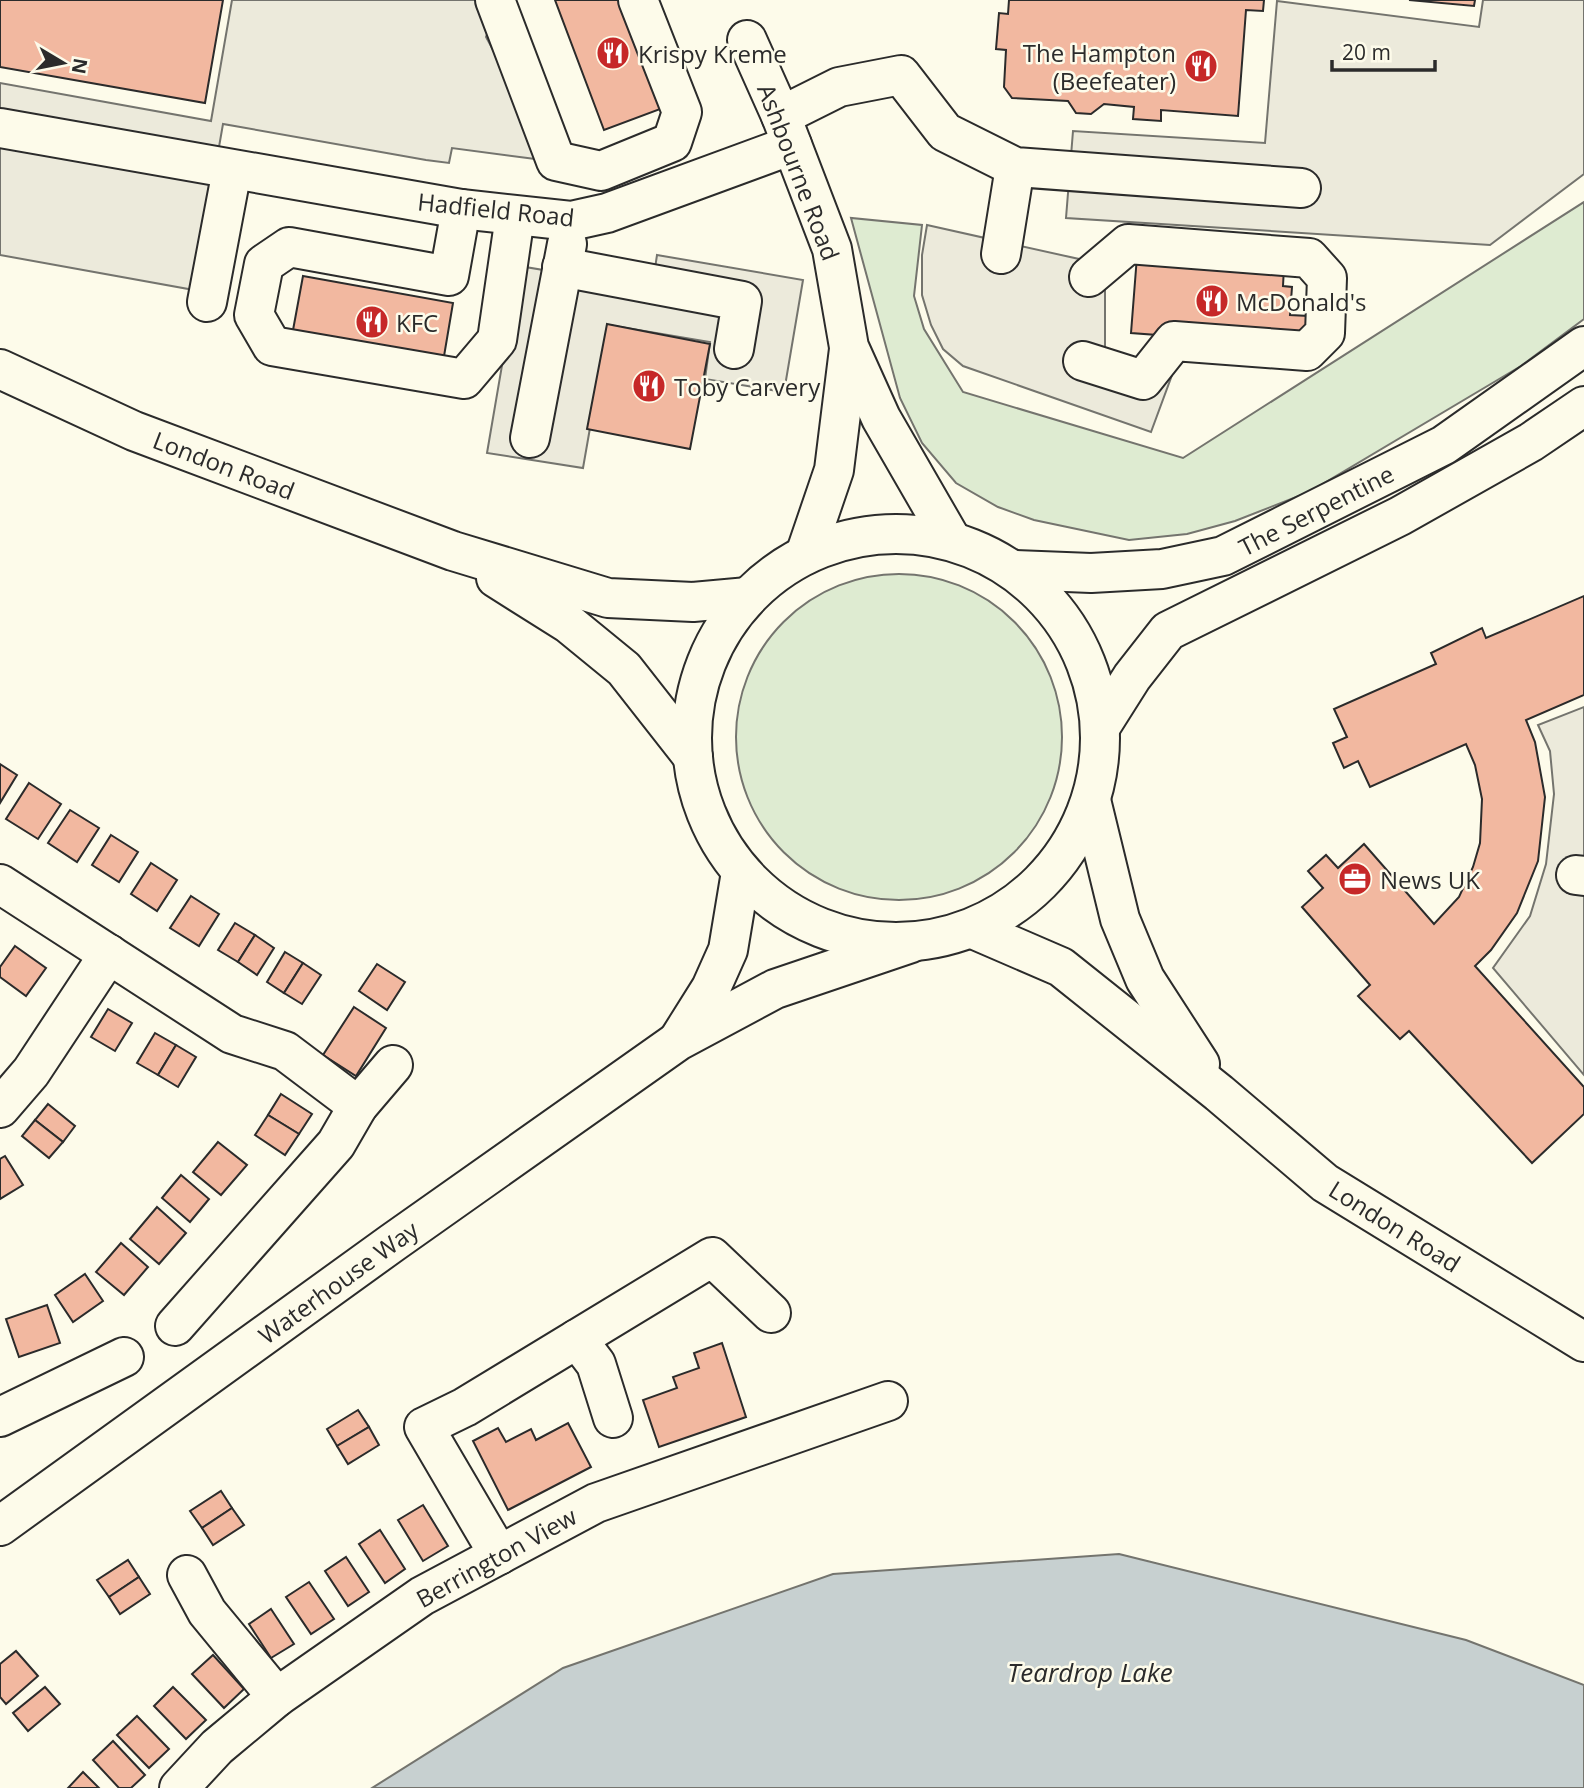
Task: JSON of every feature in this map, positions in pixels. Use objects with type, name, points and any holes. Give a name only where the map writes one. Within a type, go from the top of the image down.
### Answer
[{"type":"main road","points":[[495,0],[556,161],[601,171],[672,142],[682,112],[638,0]]},
{"type":"main road","name":"Ashbourne Road","points":[[747,40],[832,250],[849,347],[881,418],[952,541]]},
{"type":"main road","name":"Hadfield Road","points":[[0,128],[461,209],[571,221],[607,213],[786,131],[839,87],[901,75],[945,132],[1015,167]]},
{"type":"main road","points":[[1001,254],[1015,167],[1301,188]]},
{"type":"main road","points":[[207,302],[232,170]]},
{"type":"main road","points":[[461,209],[449,276],[289,247],[264,264],[254,315],[272,346],[464,379],[497,340],[515,216]]},
{"type":"main road","points":[[530,438],[571,221]]},
{"type":"main road","points":[[1083,361],[1143,380],[1174,341],[1307,351],[1325,333],[1327,278],[1309,258],[1128,244],[1089,277]]},
{"type":"main road","points":[[562,267],[742,301],[734,349]]},
{"type":"main road","name":"The Serpentine","points":[[1014,570],[1091,573],[1162,569],[1223,556],[1444,445],[1584,346]]},
{"type":"main road","name":"Ashbourne Road","points":[[805,555],[834,470],[849,347]]},
{"type":"main road","name":"London Road","points":[[0,369],[134,431],[453,551],[608,598],[693,602],[748,597]]},
{"type":"main road","name":"The Serpentine","points":[[1101,726],[1132,677],[1168,631],[1401,516],[1531,442],[1584,406]]},
{"type":"main road","points":[[1531,442],[1584,430]]},
{"type":"main road","points":[[903,533],[952,541],[1014,570],[1058,612],[1088,666],[1101,726],[1100,764],[1091,800],[1065,854],[1024,898],[973,929],[911,943],[848,937],[790,913],[741,872],[708,818],[693,757],[695,699],[714,644],[748,597],[775,573],[805,555],[853,538],[903,533]]},
{"type":"main road","name":"London Road","points":[[453,551],[569,624],[624,669],[693,757]]},
{"type":"main road","name":"London Road","points":[[1091,800],[1120,919],[1145,979],[1219,1093]]},
{"type":"main road","name":"Waterhouse Way","points":[[678,1041],[711,988],[728,950],[741,872]]},
{"type":"main road","points":[[0,884],[232,1034],[285,1051],[358,1105]]},
{"type":"main road","name":"London Road","points":[[973,929],[1061,967],[1219,1093],[1325,1183],[1584,1342]]},
{"type":"main road","name":"Waterhouse Way","points":[[0,1526],[392,1242],[678,1041],[775,989],[911,943]]},
{"type":"main road","points":[[0,1108],[42,1080],[109,954]]},
{"type":"main road","points":[[175,1325],[336,1144],[358,1105],[393,1065]]},
{"type":"main road","points":[[499,1555],[424,1427],[465,1407],[712,1257],[771,1313]]},
{"type":"main road","points":[[577,1339],[596,1364],[613,1418]]},
{"type":"main road","points":[[0,1417],[124,1357]]},
{"type":"main road","name":"Berrington View","points":[[179,1788],[217,1747],[277,1697],[422,1595],[596,1503],[867,1398]]},
{"type":"main road","points":[[187,1575],[207,1612],[277,1697]]},
{"type":"green space","points":[[1584,202],[1584,319],[1521,366],[1309,492],[1235,521],[1187,534],[1129,540],[1034,520],[998,507],[956,483],[922,443],[900,398],[851,218],[922,225],[914,296],[924,329],[963,392],[1183,458]]},
{"type":"green space","points":[[899,574],[931,577],[976,593],[1014,622],[1043,660],[1059,705],[1062,737],[1059,769],[1043,814],[1014,852],[976,881],[931,897],[899,900],[867,897],[822,881],[784,852],[755,814],[739,769],[736,737],[739,705],[755,660],[784,622],[822,593],[867,577]]},
{"type":"shaded area","points":[[232,0],[500,0],[486,37],[511,83],[543,160],[452,148],[449,163],[223,124],[194,290],[0,255],[0,83],[211,121]]},
{"type":"shaded area","points":[[1483,0],[1584,0],[1584,174],[1490,245],[1066,218],[1073,131],[1265,143],[1277,1],[1479,27]]},
{"type":"shaded area","points":[[927,225],[1079,259],[1105,289],[1105,347],[1111,354],[1172,375],[1151,432],[963,366],[943,349],[931,325],[922,295],[922,255]]},
{"type":"shaded area","points":[[657,255],[803,280],[784,392],[705,379],[710,342],[608,325],[583,468],[487,453],[519,266],[652,288]]},
{"type":"shaded area","points":[[1584,707],[1584,1075],[1493,968],[1530,916],[1546,864],[1554,794],[1550,751],[1538,725]]},
{"type":"water","name":"Teardrop Lake","points":[[1119,1554],[1466,1640],[1584,1685],[1584,1788],[372,1788],[563,1668],[833,1574]]},
{"type":"building","points":[[0,0],[223,0],[205,103],[0,67]]},
{"type":"building","name":"Krispy Kreme","points":[[555,0],[632,0],[671,105],[604,130]]},
{"type":"building","points":[[1009,0],[1264,0],[1263,11],[1246,10],[1238,116],[1161,110],[1161,121],[1133,119],[1134,107],[1104,104],[1091,114],[1076,113],[1068,101],[1012,98],[1004,87],[1006,50],[996,49],[999,13],[1008,14]]},
{"type":"building","points":[[1409,0],[1475,0],[1474,6]]},
{"type":"building","name":"McDonald's","points":[[1137,256],[1284,267],[1283,286],[1292,287],[1290,315],[1309,316],[1307,346],[1131,333]]},
{"type":"building","name":"KFC","points":[[303,276],[453,303],[442,368],[291,341]]},
{"type":"building","name":"Toby Carvery","points":[[607,324],[710,344],[690,449],[587,429]]},
{"type":"building","name":"News UK","points":[[1584,596],[1584,695],[1526,720],[1535,742],[1545,797],[1538,861],[1517,913],[1491,950],[1475,966],[1584,1087],[1584,1114],[1532,1163],[1409,1031],[1400,1039],[1358,996],[1370,985],[1302,907],[1323,888],[1308,871],[1326,855],[1338,868],[1364,844],[1434,924],[1459,897],[1473,867],[1480,843],[1482,799],[1475,765],[1466,744],[1370,787],[1358,761],[1344,768],[1333,743],[1347,737],[1334,709],[1436,664],[1431,653],[1482,628],[1486,638]]},
{"type":"building","points":[[0,764],[17,775],[0,803]]},
{"type":"building","points":[[29,783],[61,804],[38,839],[6,819]]},
{"type":"building","points":[[70,810],[99,828],[77,862],[48,843]]},
{"type":"building","points":[[111,835],[138,852],[119,882],[92,865]]},
{"type":"building","points":[[151,863],[177,880],[157,911],[131,894]]},
{"type":"building","points":[[191,896],[219,914],[199,946],[170,928]]},
{"type":"building","points":[[235,923],[255,935],[238,962],[218,950]]},
{"type":"building","points":[[255,935],[274,948],[257,975],[238,962]]},
{"type":"building","points":[[15,946],[46,968],[26,996],[0,977],[0,967]]},
{"type":"building","points":[[285,952],[303,963],[284,993],[267,982]]},
{"type":"building","points":[[303,963],[321,975],[302,1004],[284,993]]},
{"type":"building","points":[[377,964],[405,982],[387,1010],[359,991]]},
{"type":"building","points":[[354,1007],[386,1028],[356,1076],[323,1055]]},
{"type":"building","points":[[108,1009],[132,1023],[115,1051],[91,1037]]},
{"type":"building","points":[[155,1033],[176,1045],[158,1075],[137,1063]]},
{"type":"building","points":[[176,1045],[196,1057],[178,1087],[158,1075]]},
{"type":"building","points":[[281,1094],[312,1114],[299,1134],[268,1115]]},
{"type":"building","points":[[48,1104],[75,1126],[63,1142],[35,1120]]},
{"type":"building","points":[[268,1115],[299,1134],[285,1155],[255,1135]]},
{"type":"building","points":[[35,1120],[63,1142],[49,1158],[22,1136]]},
{"type":"building","points":[[218,1142],[247,1165],[221,1195],[193,1172]]},
{"type":"building","points":[[5,1156],[23,1185],[0,1199],[0,1159]]},
{"type":"building","points":[[181,1175],[209,1199],[190,1222],[162,1198]]},
{"type":"building","points":[[157,1207],[186,1233],[159,1264],[130,1239]]},
{"type":"building","points":[[121,1243],[148,1267],[124,1295],[96,1272]]},
{"type":"building","points":[[85,1274],[103,1301],[73,1322],[55,1295]]},
{"type":"building","points":[[47,1305],[60,1343],[19,1357],[6,1319]]},
{"type":"building","points":[[722,1343],[746,1417],[659,1447],[643,1400],[677,1388],[673,1377],[699,1368],[694,1353]]},
{"type":"building","points":[[358,1410],[369,1427],[337,1446],[327,1429]]},
{"type":"building","points":[[568,1423],[591,1467],[508,1510],[473,1441],[498,1428],[506,1442],[531,1429],[536,1440]]},
{"type":"building","points":[[369,1427],[379,1445],[348,1464],[337,1446]]},
{"type":"building","points":[[221,1491],[232,1508],[202,1528],[190,1511]]},
{"type":"building","points":[[423,1505],[448,1546],[423,1561],[398,1520]]},
{"type":"building","points":[[232,1508],[244,1525],[213,1545],[202,1528]]},
{"type":"building","points":[[380,1530],[405,1569],[385,1583],[359,1544]]},
{"type":"building","points":[[346,1557],[369,1592],[348,1606],[325,1571]]},
{"type":"building","points":[[128,1560],[139,1577],[109,1597],[97,1580]]},
{"type":"building","points":[[139,1577],[150,1594],[120,1614],[109,1597]]},
{"type":"building","points":[[309,1582],[334,1619],[311,1634],[286,1597]]},
{"type":"building","points":[[271,1609],[294,1644],[271,1658],[249,1624]]},
{"type":"building","points":[[16,1651],[38,1676],[6,1704],[0,1697],[0,1664]]},
{"type":"building","points":[[213,1655],[244,1689],[224,1708],[192,1674]]},
{"type":"building","points":[[45,1687],[60,1704],[28,1731],[13,1713]]},
{"type":"building","points":[[173,1687],[206,1720],[186,1739],[154,1706]]},
{"type":"building","points":[[137,1716],[169,1749],[149,1768],[117,1735]]},
{"type":"building","points":[[113,1741],[145,1775],[131,1788],[119,1788],[93,1760]]},
{"type":"building","points":[[83,1772],[99,1788],[68,1788]]},
{"type":"place","name":"Krispy Kreme","points":[[613,53]]},
{"type":"place","name":"The Hampton (Beefeater)","points":[[1201,66]]},
{"type":"place","name":"McDonald's","points":[[1212,301]]},
{"type":"place","name":"KFC","points":[[372,322]]},
{"type":"place","name":"Toby Carvery","points":[[649,386]]},
{"type":"place","name":"News UK","points":[[1355,879]]}]
